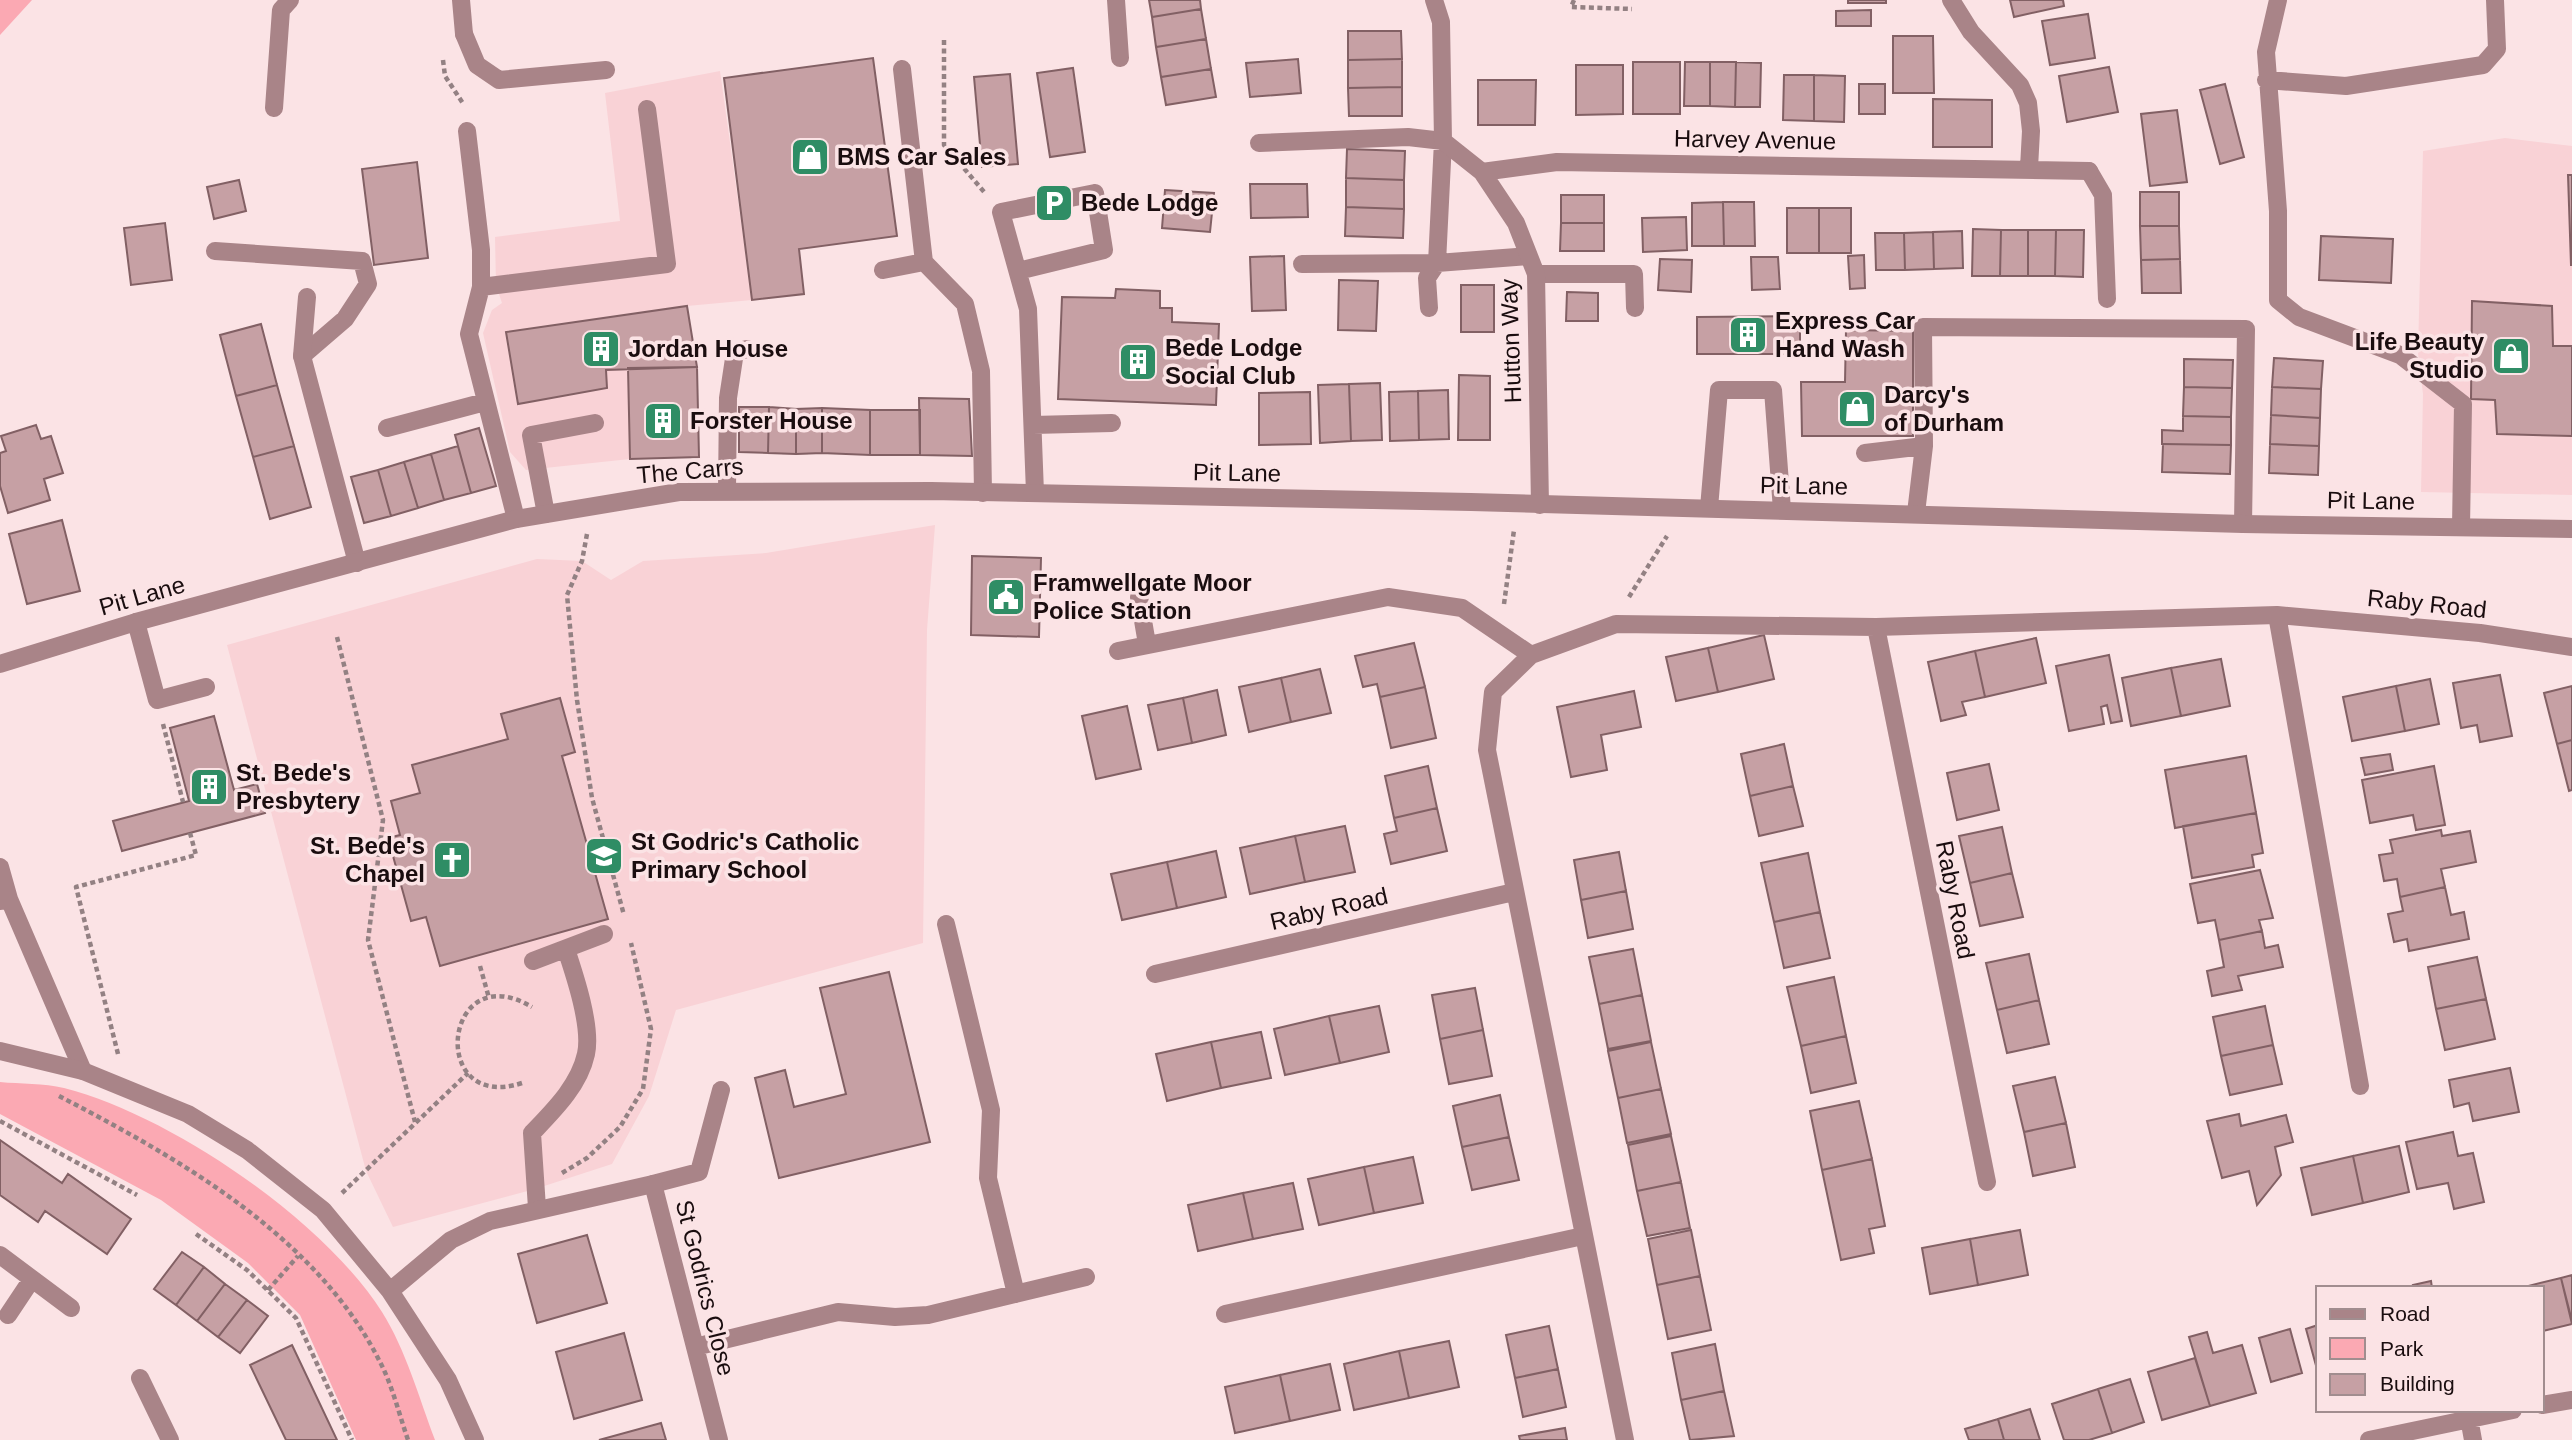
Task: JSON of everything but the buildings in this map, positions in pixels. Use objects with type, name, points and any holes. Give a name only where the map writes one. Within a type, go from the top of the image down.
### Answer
[{"type":"street","points":[[274,108],[281,10],[290,0]]},
{"type":"street","points":[[461,0],[464,34],[477,65],[499,80],[606,70]]},
{"type":"street","points":[[1116,0],[1120,58]]},
{"type":"street","points":[[1429,308],[1427,278],[1437,263],[1443,141],[1441,22],[1434,0]]},
{"type":"street","points":[[1951,0],[1971,32],[2020,85],[2028,103],[2031,131],[2029,169]]},
{"type":"street","points":[[2278,0],[2266,52],[2266,80],[2278,211],[2278,300],[2299,317],[2400,355],[2463,404],[2461,527]]},
{"type":"street","points":[[2266,80],[2346,86],[2483,65],[2497,48],[2496,0]]},
{"type":"street","points":[[902,69],[924,262],[965,304],[981,372],[984,493]]},
{"type":"street","points":[[481,287],[667,264],[648,109]]},
{"type":"street","points":[[467,131],[481,250],[481,287],[469,334],[516,519]]},
{"type":"street","points":[[1259,143],[1408,137],[1443,141]]},
{"type":"street","name":"Hutton Way","points":[[1443,141],[1482,172],[1516,223],[1536,274],[1540,505]]},
{"type":"street","name":"Harvey Avenue","points":[[1482,172],[1557,162],[2089,171],[2103,195],[2107,299]]},
{"type":"street","points":[[1018,271],[1104,250],[1095,193],[1001,212],[1028,309],[1035,493]]},
{"type":"street","points":[[215,251],[362,261],[368,284],[345,319],[302,356]]},
{"type":"street","points":[[1302,264],[1437,263],[1528,256]]},
{"type":"street","points":[[883,270],[924,262]]},
{"type":"street","points":[[1536,274],[1634,274],[1635,308]]},
{"type":"street","points":[[307,297],[302,356],[357,563]]},
{"type":"street","points":[[1916,513],[1924,446],[1923,327],[2246,329],[2243,524]]},
{"type":"street","points":[[727,490],[728,398],[734,352],[747,349]]},
{"type":"street","points":[[1709,508],[1719,390],[1773,390],[1782,510]]},
{"type":"street","points":[[387,428],[485,402]]},
{"type":"street","points":[[546,514],[531,435],[595,423]]},
{"type":"street","points":[[1033,425],[1112,423]]},
{"type":"street","points":[[1865,453],[1924,446]]},
{"type":"street","name":"The Carrs","points":[[298,579],[516,519],[679,492],[727,490],[1035,493]]},
{"type":"street","name":"Pit Lane","points":[[1035,493],[1916,513],[2243,524],[2572,529]]},
{"type":"street","name":"Pit Lane","points":[[0,664],[136,622],[298,579]]},
{"type":"street","points":[[1139,597],[1147,644]]},
{"type":"street","points":[[1118,651],[1388,597],[1462,608],[1531,655]]},
{"type":"street","points":[[2277,615],[2360,1086]]},
{"type":"street","name":"Raby Road","points":[[1625,1440],[1487,750],[1493,692],[1531,655],[1616,624],[1876,627],[2277,615],[2480,633],[2572,647]]},
{"type":"street","points":[[136,622],[157,700],[206,687]]},
{"type":"street","name":"Raby Road","points":[[1876,627],[1987,1182]]},
{"type":"street","points":[[0,867],[4,900],[83,1071]]},
{"type":"street","name":"Raby Road","points":[[1155,974],[1514,892]]},
{"type":"street","points":[[946,924],[991,1110],[988,1178],[1016,1294]]},
{"type":"street","points":[[533,961],[604,934]]},
{"type":"street","points":[[537,1208],[532,1133],[567,1096],[587,1054],[582,997],[566,949]]},
{"type":"street","points":[[0,1051],[83,1071],[126,1086],[188,1114],[247,1150],[323,1210],[390,1291],[448,1380],[475,1440]]},
{"type":"street","points":[[653,1184],[699,1172],[721,1090]]},
{"type":"street","name":"St Godrics Close","points":[[390,1291],[451,1241],[490,1221],[537,1208],[653,1184],[719,1440]]},
{"type":"street","points":[[1225,1314],[1583,1236]]},
{"type":"street","points":[[0,1255],[71,1308]]},
{"type":"street","points":[[695,1347],[838,1312],[895,1317],[928,1315],[1086,1277]]},
{"type":"street","points":[[8,1315],[32,1279]]},
{"type":"street","points":[[141,1378],[166,1439]]},
{"type":"street","points":[[2544,1405],[2572,1400]]},
{"type":"street","points":[[2370,1440],[2502,1412]]},
{"type":"street","points":[[2469,1418],[2473,1440]]},
{"type":"path","points":[[1574,0],[1572,7],[1632,9]]},
{"type":"path","points":[[944,40],[944,145],[1001,212]]},
{"type":"path","points":[[1499,632],[1514,535],[1514,503]]},
{"type":"path","points":[[534,1181],[568,1171],[587,1158],[620,1127],[643,1089],[651,1028],[592,798],[577,700],[567,595],[582,561],[593,506]]},
{"type":"path","points":[[1616,624],[1653,555],[1689,508]]},
{"type":"path","points":[[337,637],[383,820],[368,940],[415,1122]]},
{"type":"path","points":[[157,700],[183,802]]},
{"type":"path","points":[[126,1086],[76,887],[196,855],[190,833]]},
{"type":"path","points":[[604,934],[627,928]]},
{"type":"path","points":[[480,966],[489,998]]},
{"type":"path","points":[[522,1083],[508,1088],[494,1087],[468,1073],[459,1060],[457,1029],[464,1015],[475,1004],[489,998],[504,996],[532,1007]]},
{"type":"path","points":[[366,1171],[468,1073]]},
{"type":"path","points":[[47,1090],[132,1133],[285,1241],[339,1300],[379,1360],[408,1440]]},
{"type":"path","points":[[0,1121],[137,1195]]},
{"type":"path","points":[[196,1234],[247,1270],[296,1318],[352,1440]]},
{"type":"path","points":[[268,1290],[298,1256]]},
{"type":"shaded area","points":[[720,71],[752,300],[687,306],[697,367],[699,457],[630,459],[526,470],[510,452],[483,333],[492,310],[502,303],[496,285],[495,237],[620,221],[605,93]]},
{"type":"shaded area","points":[[2505,138],[2572,146],[2572,495],[2421,492],[2423,394],[2418,353],[2423,151]]},
{"type":"shaded area","name":"St Godric's Catholic Primary School","points":[[935,525],[927,630],[923,943],[676,1010],[649,1096],[612,1164],[535,1189],[393,1227],[366,1171],[227,645],[537,559],[582,561],[611,580],[643,561],[766,553]]},
{"type":"green space","points":[[0,0],[32,0],[0,35]]},
{"type":"green space","points":[[0,1082],[64,1088],[150,1121],[241,1175],[283,1207],[356,1277],[382,1312],[405,1358],[435,1440],[356,1440],[300,1315],[248,1263],[161,1200],[0,1114]]},
{"type":"place","name":"BMS Car Sales","points":[[810,157]]},
{"type":"place","name":"Bede Lodge","points":[[1054,203]]},
{"type":"place","name":"Express Car Hand Wash","points":[[1748,335]]},
{"type":"place","name":"Jordan House","points":[[601,349]]},
{"type":"place","name":"Life Beauty Studio","points":[[2511,356]]},
{"type":"place","name":"Bede Lodge Social Club","points":[[1138,362]]},
{"type":"place","name":"Darcy's of Durham","points":[[1857,409]]},
{"type":"place","name":"Forster House","points":[[663,421]]},
{"type":"place","name":"Framwellgate Moor Police Station","points":[[1006,597]]},
{"type":"place","name":"St. Bede's Presbytery","points":[[209,787]]},
{"type":"place","name":"St Godric's Catholic Primary School","points":[[604,856]]},
{"type":"place","name":"St. Bede's Chapel","points":[[452,860]]}]
